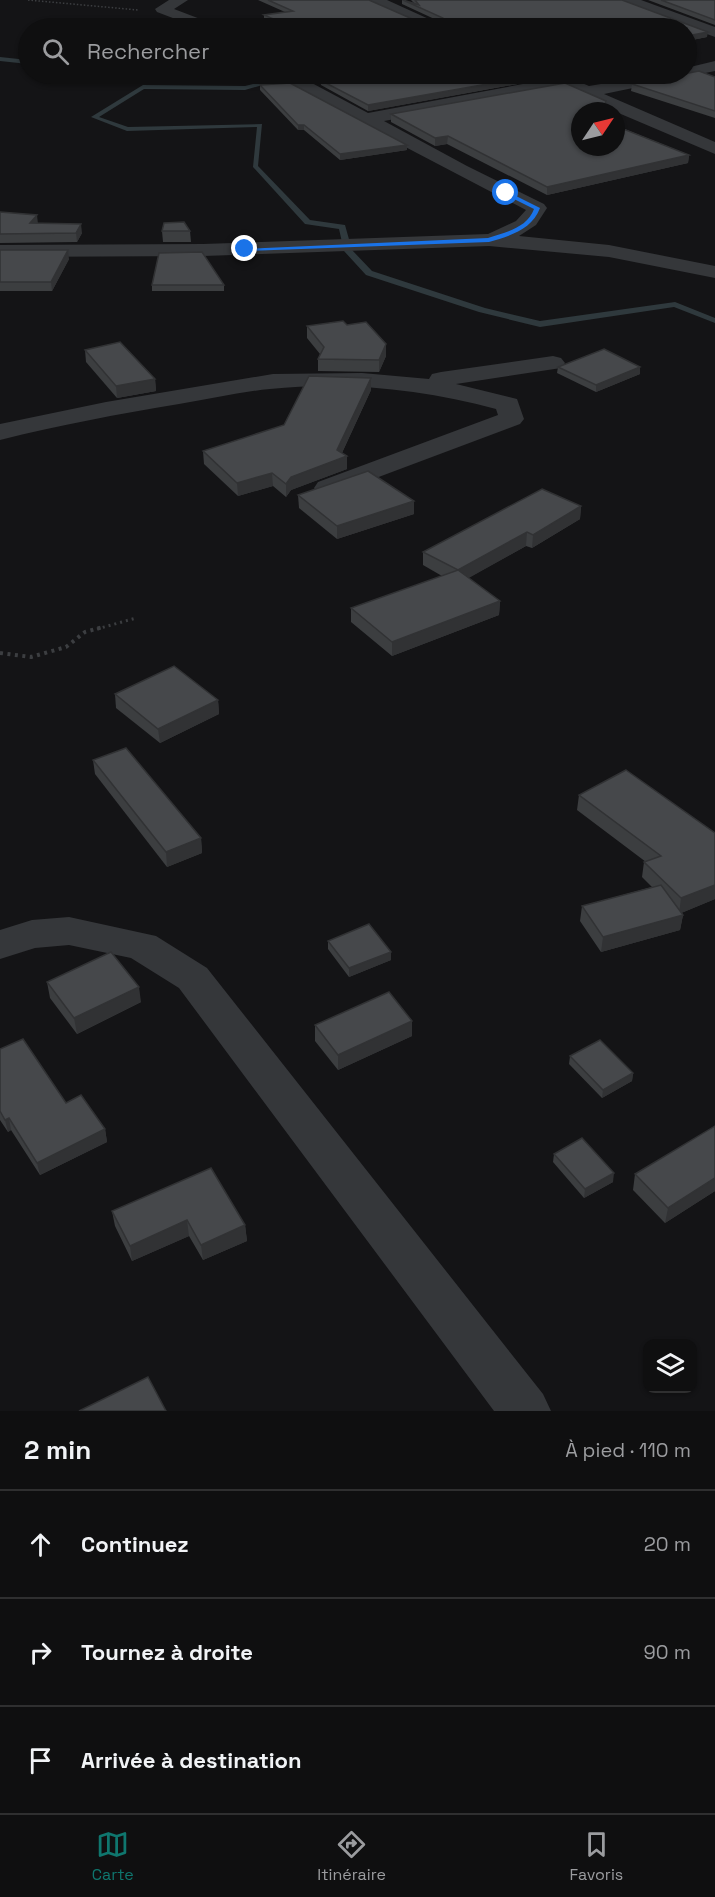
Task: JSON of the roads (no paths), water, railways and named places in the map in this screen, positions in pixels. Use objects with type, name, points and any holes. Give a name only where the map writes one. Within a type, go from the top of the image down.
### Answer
[{"type":"street","points":[[180,0],[162,9],[185,18]]},
{"type":"street","points":[[375,0],[415,18]]},
{"type":"street","points":[[628,0],[677,18]]},
{"type":"street","points":[[697,25],[715,32]]},
{"type":"street","points":[[697,70],[715,66]]},
{"type":"street","points":[[300,84],[460,170],[537,208],[533,219],[518,230],[489,240]]},
{"type":"street","points":[[365,119],[558,84]]},
{"type":"street","points":[[572,84],[715,148]]},
{"type":"street","points":[[586,92],[628,84]]},
{"type":"street","points":[[0,251],[203,250],[489,240],[609,251],[715,272]]},
{"type":"street","points":[[404,383],[553,363]]},
{"type":"street","points":[[0,432],[63,416],[273,381],[354,379],[404,383],[471,393],[508,404],[511,419],[302,498]]},
{"type":"street","points":[[0,945],[32,934],[69,931],[142,946],[193,978],[525,1411]]},
{"type":"waterway","points":[[0,59],[18,61]]},
{"type":"waterway","points":[[261,84],[245,88],[143,87],[94,117],[127,129],[260,125],[255,166],[308,222],[342,227],[348,251],[369,273],[482,310],[540,324],[675,304],[715,321]]}]
